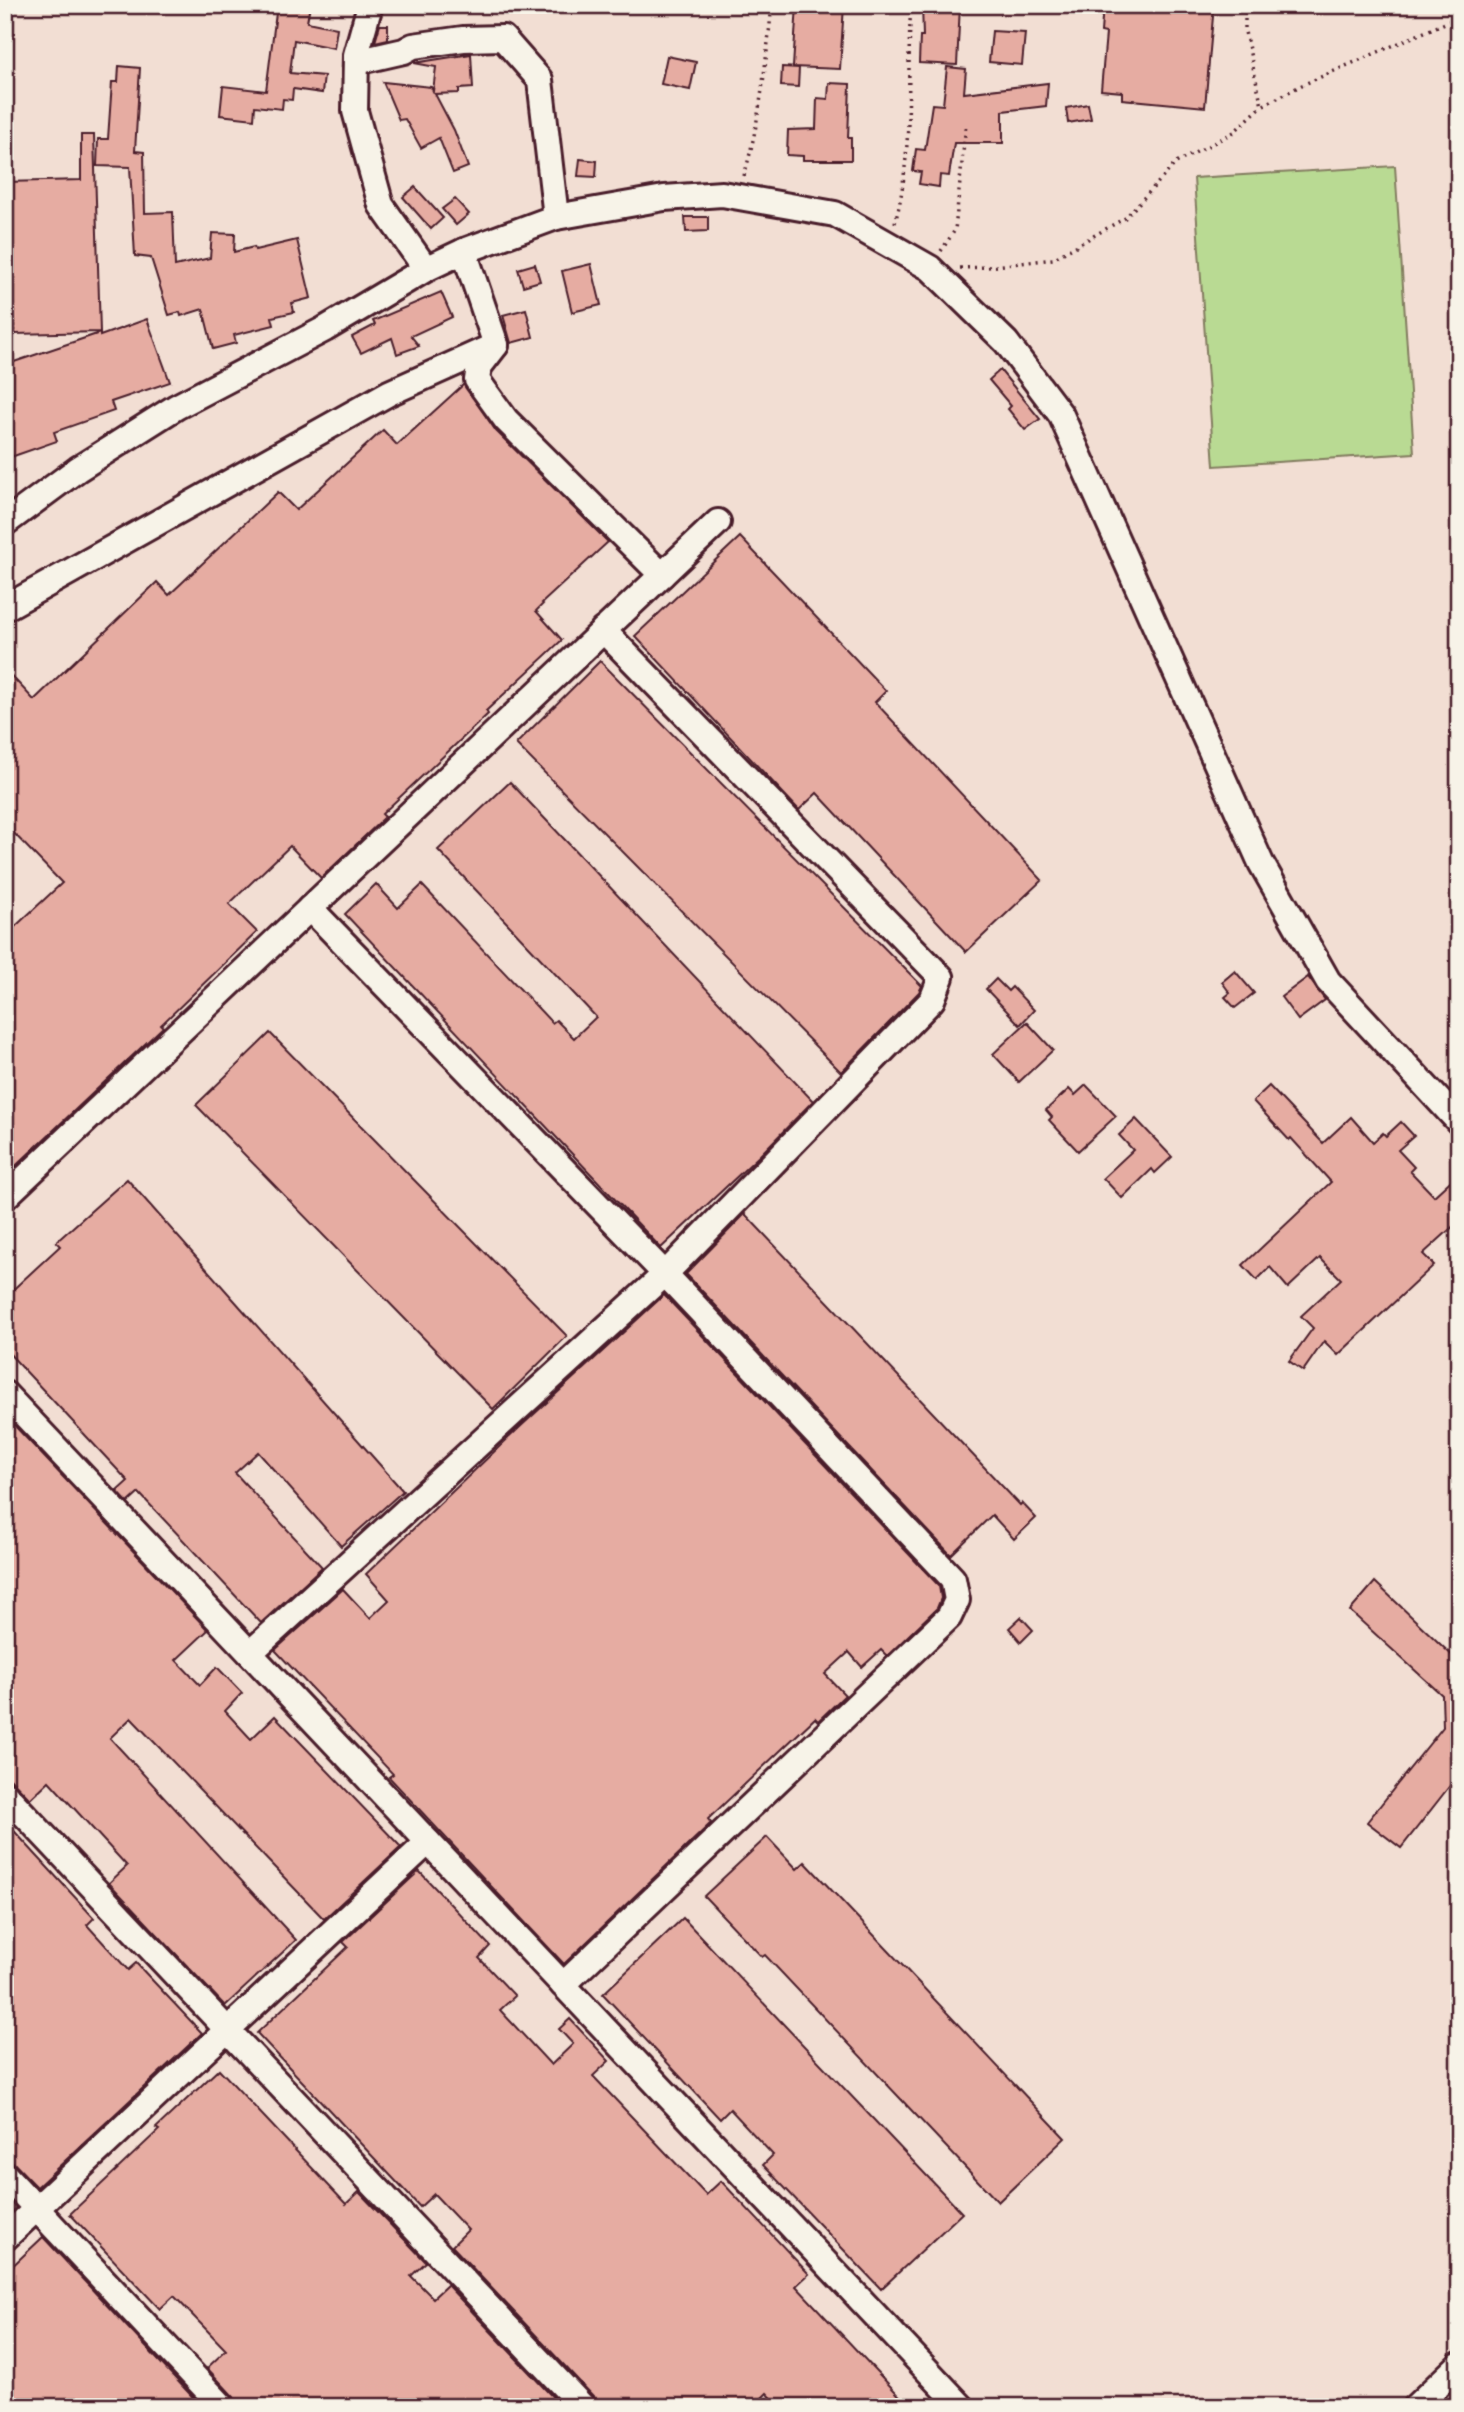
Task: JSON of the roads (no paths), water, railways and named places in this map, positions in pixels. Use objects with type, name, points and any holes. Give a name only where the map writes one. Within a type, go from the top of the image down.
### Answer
[{"type":"street","points":[[370,5],[356,62],[355,111],[381,205],[426,269]]},
{"type":"street","points":[[356,62],[404,51],[413,46],[463,39],[503,38],[540,80],[556,217]]},
{"type":"street","points":[[5,523],[78,469],[176,407],[325,329],[426,269],[464,251],[556,217],[664,198],[722,194],[835,214],[930,268],[1006,342],[1060,415],[1261,863],[1328,981],[1459,1122]]},
{"type":"street","points":[[464,251],[496,345]]},
{"type":"street","points":[[496,345],[479,367],[477,380],[506,420],[662,575]]},
{"type":"street","points":[[5,608],[389,393],[496,345]]},
{"type":"street","points":[[5,1197],[718,522]]},
{"type":"street","points":[[250,1653],[665,1274],[932,1000],[941,976],[603,630]]},
{"type":"street","points":[[310,908],[665,1274],[953,1579],[957,1600],[949,1617],[564,1985]]},
{"type":"street","points":[[5,1394],[962,2407]]},
{"type":"street","points":[[5,1794],[583,2407]]},
{"type":"street","points":[[5,2238],[428,1842]]},
{"type":"street","points":[[5,2175],[223,2407]]},
{"type":"street","points":[[1415,2407],[1459,2365]]}]
